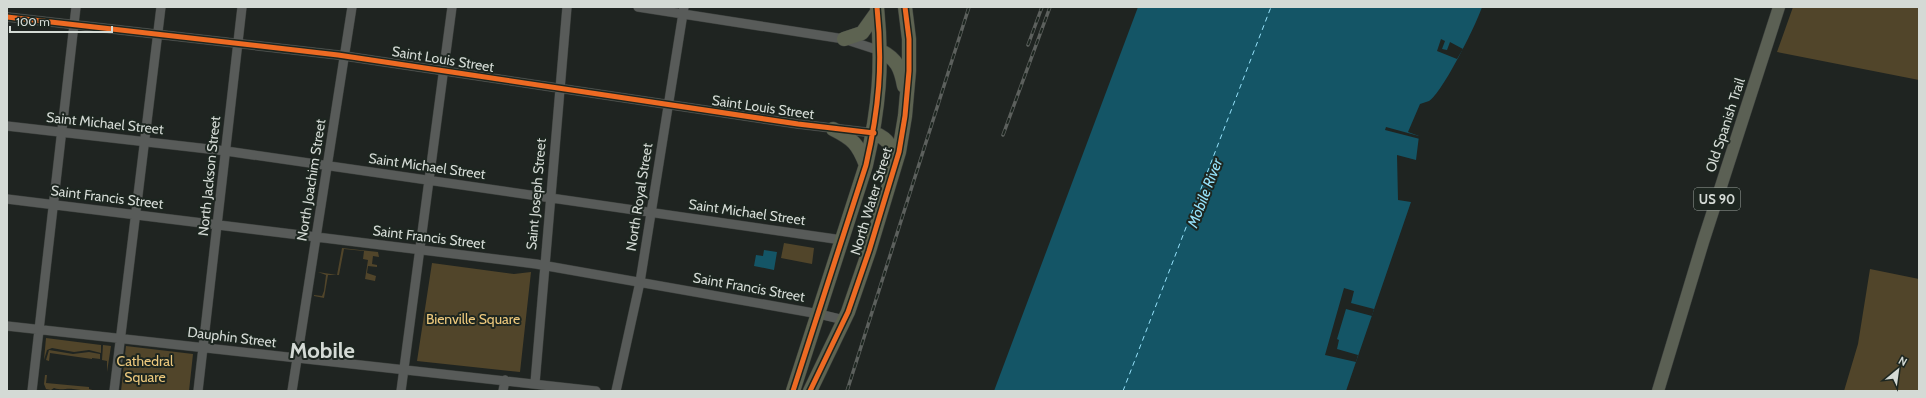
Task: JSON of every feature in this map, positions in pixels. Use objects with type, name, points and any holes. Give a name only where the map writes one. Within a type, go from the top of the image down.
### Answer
[{"type":"highway","name":"North Water Street","points":[[810,391],[844,320],[869,251],[894,169],[906,109],[909,39],[905,7]]},
{"type":"highway","name":"North Water Street","points":[[793,391],[866,165],[874,133],[880,81],[881,51],[877,9]]},
{"type":"highway","points":[[844,40],[862,33],[877,9]]},
{"type":"highway","points":[[874,133],[888,133],[894,131],[906,109],[900,68],[892,58],[881,51]]},
{"type":"highway","points":[[833,129],[854,141],[860,150],[866,165]]},
{"type":"highway","points":[[874,133],[887,140],[891,146],[894,169]]},
{"type":"main road","name":"Old Spanish Trail","points":[[1658,391],[1779,7]]},
{"type":"street","points":[[32,391],[76,7]]},
{"type":"street","points":[[114,391],[161,7]]},
{"type":"street","name":"North Jackson Street","points":[[198,391],[242,7]]},
{"type":"street","name":"North Joachim Street","points":[[292,391],[352,7]]},
{"type":"street","points":[[401,391],[405,370],[452,7]]},
{"type":"street","name":"Saint Joseph Street","points":[[535,384],[567,7]]},
{"type":"street","points":[[638,7],[683,10],[844,40],[881,51]]},
{"type":"street","name":"North Royal Street","points":[[616,391],[640,282],[683,10]]},
{"type":"street","name":"Saint Louis Street","points":[[7,17],[344,56],[667,105],[833,129],[843,128],[874,133]]},
{"type":"street","name":"Saint Michael Street","points":[[7,126],[226,151],[842,240]]},
{"type":"street","name":"Saint Francis Street","points":[[7,199],[421,249],[545,266],[819,314],[844,320]]},
{"type":"street","name":"Dauphin Street","points":[[7,326],[596,391]]},
{"type":"street","points":[[503,391],[505,380]]},
{"type":"green space","points":[[1793,7],[1919,7],[1919,80],[1777,52]]},
{"type":"green space","points":[[784,243],[814,248],[812,264],[781,258]]},
{"type":"green space","points":[[342,248],[378,252],[379,257],[373,256],[372,264],[377,265],[377,267],[368,266],[367,273],[376,276],[375,281],[365,279],[368,260],[363,259],[364,251],[344,249],[339,275],[337,275]]},
{"type":"green space","name":"Bienville Square","points":[[432,263],[514,274],[531,272],[520,372],[417,361]]},
{"type":"green space","points":[[1870,269],[1919,279],[1919,391],[1844,391],[1858,344]]},
{"type":"green space","points":[[318,272],[337,275],[328,275],[324,298],[314,296],[322,296],[324,291],[326,275]]},
{"type":"green space","points":[[46,338],[101,345],[101,353],[89,350],[74,352],[52,348],[47,350],[44,360]]},
{"type":"green space","points":[[103,345],[111,346],[107,372],[107,361],[102,360]]},
{"type":"green space","name":"Cathedral Square","points":[[126,346],[193,354],[189,391],[121,391]]},
{"type":"green space","points":[[49,350],[73,354],[89,352],[100,354],[100,359],[50,353],[49,361],[46,360]]},
{"type":"green space","points":[[45,375],[47,375],[46,383],[89,387],[89,389],[96,391],[54,388],[51,390],[46,389],[44,384]]},
{"type":"water","name":"Mobile River","points":[[1138,7],[1482,7],[1466,42],[1442,86],[1435,96],[1429,101],[1420,104],[1408,132],[1419,136],[1416,160],[1397,155],[1398,200],[1411,202],[1346,391],[994,391]]},
{"type":"water","points":[[764,250],[777,252],[774,270],[754,266],[756,255],[763,256]]},
{"type":"pier","points":[[1441,39],[1445,41],[1442,49],[1447,50],[1450,42],[1463,49],[1457,59],[1437,51]]},
{"type":"pier","points":[[1386,127],[1419,136],[1420,139],[1385,130]]},
{"type":"pier","points":[[1344,288],[1354,291],[1351,303],[1374,309],[1372,316],[1346,309],[1337,339],[1339,340],[1337,349],[1358,355],[1356,362],[1325,355]]},
{"type":"ferry route","points":[[1123,391],[1271,7]]},
{"type":"railway","points":[[847,391],[969,7]]},
{"type":"railway","points":[[1028,45],[1042,7]]},
{"type":"railway","points":[[1003,135],[1050,7]]},
{"type":"cycle path","points":[[793,391],[866,165],[874,124],[879,86],[880,48],[877,7]]},
{"type":"cycle path","points":[[810,391],[848,312],[869,251],[899,152],[905,116],[909,71],[909,39],[905,7]]},
{"type":"cycle path","points":[[7,17],[338,55],[798,124],[874,133]]},
{"type":"district","name":"Mobile","points":[[322,350]]}]
